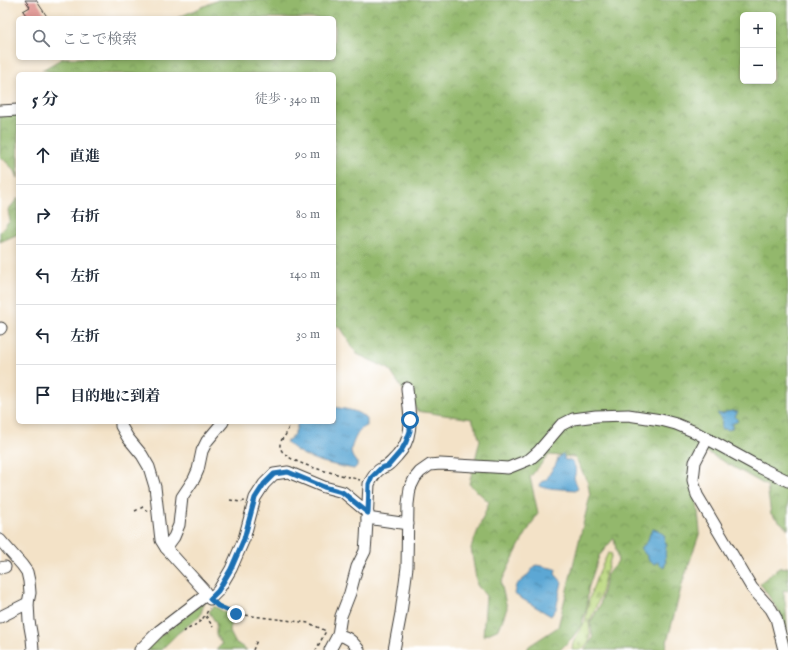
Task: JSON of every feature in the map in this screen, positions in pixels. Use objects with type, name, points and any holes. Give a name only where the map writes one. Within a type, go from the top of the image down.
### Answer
[{"type":"street","points":[[0,111],[16,110]]},
{"type":"street","points":[[330,650],[338,635],[341,616],[350,593],[357,567],[365,551],[369,484],[372,477],[381,468],[388,466],[401,451],[410,431],[407,388]]},
{"type":"street","points":[[394,650],[407,568],[408,504],[410,488],[415,478],[430,465],[440,464],[508,468],[530,459],[561,425],[573,419],[596,416],[628,415],[648,417],[676,424],[707,438],[788,481]]},
{"type":"street","points":[[122,424],[121,426],[128,438],[142,454],[149,468],[155,488],[161,540],[166,548],[203,588],[210,598]]},
{"type":"street","points":[[166,548],[174,537],[179,526],[182,497],[198,470],[202,451],[207,441],[221,424]]},
{"type":"street","points":[[707,438],[695,462],[693,480],[697,495],[752,588],[771,609],[776,618],[784,650]]},
{"type":"street","points":[[140,650],[159,631],[210,598],[218,591],[244,539],[255,498],[264,484],[274,474],[288,472],[324,487],[342,492],[367,515],[408,524]]},
{"type":"street","points":[[0,540],[27,572],[30,593],[28,603],[28,621],[33,650]]},
{"type":"street","points":[[0,617],[28,603]]},
{"type":"street","points":[[338,635],[346,636],[359,650]]},
{"type":"path","points":[[289,424],[286,434],[281,440],[280,446],[282,452],[292,459],[308,466],[359,480],[364,483],[368,490]]},
{"type":"path","points":[[230,500],[240,502],[255,498]]},
{"type":"path","points":[[183,632],[206,616],[210,598]]},
{"type":"path","points":[[210,598],[218,606],[236,614],[309,623],[326,631],[316,650]]},
{"type":"path","points":[[206,616],[213,627]]},
{"type":"path","points":[[252,650],[257,640]]},
{"type":"green space","points":[[218,0],[788,0],[788,529],[771,514],[767,486],[703,450],[694,470],[700,532],[683,581],[665,650],[584,650],[593,638],[590,623],[600,605],[607,574],[618,562],[614,538],[599,556],[588,589],[587,607],[581,626],[572,638],[560,650],[527,650],[529,646],[558,627],[590,496],[588,483],[575,457],[549,455],[530,477],[538,513],[519,546],[501,583],[507,608],[499,629],[483,636],[486,596],[477,585],[471,548],[489,502],[469,484],[480,440],[472,419],[417,411],[389,369],[357,354],[341,328],[336,325],[336,72],[52,72],[42,70],[60,60],[336,60],[336,16],[182,16]]},
{"type":"green space","points":[[16,114],[16,173],[0,156],[0,115]]},
{"type":"green space","points":[[16,200],[16,235],[0,242],[0,232],[10,221],[8,210]]},
{"type":"green space","points":[[608,553],[612,554],[600,597],[589,623],[589,642],[581,650],[572,650],[573,643],[585,621],[589,600],[596,579]]},
{"type":"green space","points":[[788,567],[788,591],[783,590],[787,628],[786,639],[778,610],[760,583],[779,568]]},
{"type":"green space","points":[[205,601],[200,616],[178,633],[161,650],[146,650],[156,639]]},
{"type":"green space","points":[[214,606],[231,616],[230,632],[235,642],[247,650],[216,650],[222,644],[216,635],[216,623],[209,612]]},
{"type":"water","points":[[336,407],[347,409],[363,416],[367,419],[367,426],[363,427],[359,431],[351,450],[354,460],[357,462],[357,466],[354,469],[326,463],[301,453],[286,442],[294,434],[297,424],[336,424]]},
{"type":"water","points":[[732,411],[738,412],[735,416],[738,421],[732,424],[732,428],[729,430],[721,429],[722,420],[717,413],[723,414]]},
{"type":"water","points":[[563,454],[565,460],[570,460],[575,466],[576,470],[574,478],[578,488],[577,490],[545,488],[540,486],[541,482],[546,480],[548,477],[558,458]]},
{"type":"water","points":[[653,529],[658,530],[665,536],[664,540],[667,545],[665,550],[666,562],[664,568],[658,562],[654,564],[649,561],[647,556],[640,548],[648,541]]},
{"type":"water","points":[[536,565],[556,569],[555,574],[562,582],[556,609],[551,616],[514,594],[516,585],[526,577]]},
{"type":"building","points":[[25,0],[36,0],[47,16],[27,16],[23,11],[30,7]]},
{"type":"route","points":[[236,614],[218,606],[210,599],[218,591],[231,569],[244,539],[255,498],[264,484],[274,474],[288,472],[324,487],[342,492],[368,513],[369,484],[372,477],[381,468],[388,466],[401,451],[410,431],[410,420]]}]
